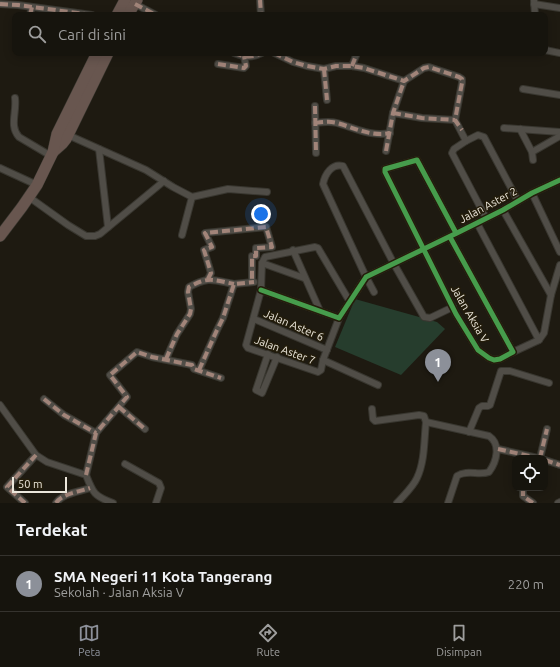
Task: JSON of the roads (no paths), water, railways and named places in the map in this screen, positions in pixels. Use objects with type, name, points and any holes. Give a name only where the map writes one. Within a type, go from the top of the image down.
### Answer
[{"type":"highway","points":[[120,12],[132,1]]},
{"type":"highway","points":[[129,12],[132,1]]},
{"type":"highway","points":[[0,236],[37,185],[52,154],[56,134],[95,56]]},
{"type":"highway","points":[[52,154],[62,144],[68,135],[107,56]]},
{"type":"street","points":[[260,0],[261,12]]},
{"type":"street","points":[[132,1],[151,12]]},
{"type":"street","points":[[535,12],[534,2],[560,8]]},
{"type":"street","points":[[0,4],[70,12]]},
{"type":"street","points":[[31,12],[32,7]]},
{"type":"street","points":[[548,51],[560,53]]},
{"type":"street","points":[[218,64],[244,68],[246,66],[244,56],[254,56]]},
{"type":"street","points":[[280,56],[293,62],[324,70],[336,66],[352,66],[364,68],[404,81]]},
{"type":"street","points":[[352,66],[356,56]]},
{"type":"street","points":[[386,151],[393,113],[404,81],[424,68],[429,67],[462,79],[455,120],[466,141]]},
{"type":"street","points":[[324,70],[327,100]]},
{"type":"street","points":[[523,89],[560,95]]},
{"type":"street","points":[[15,98],[16,104],[14,125],[16,133],[19,137],[52,154]]},
{"type":"street","points":[[315,106],[316,153]]},
{"type":"street","points":[[393,113],[422,118],[455,120]]},
{"type":"street","points":[[315,123],[330,121],[369,133],[382,134],[390,132]]},
{"type":"street","points":[[504,128],[560,132]]},
{"type":"street","points":[[520,129],[532,152],[533,160]]},
{"type":"street","points":[[68,135],[146,170],[192,197],[228,189],[267,192]]},
{"type":"street","points":[[486,218],[452,153],[454,149],[466,141],[478,136],[484,137],[518,201]]},
{"type":"street","points":[[532,152],[560,136]]},
{"type":"street","points":[[99,149],[108,227]]},
{"type":"street","name":"Jalan Aksia V","points":[[453,235],[417,160],[400,164],[384,171],[456,314],[478,350],[494,360],[500,359],[512,350]]},
{"type":"street","points":[[374,292],[323,184],[325,176],[332,167],[338,165],[343,166],[394,264],[424,317],[430,318],[453,307]]},
{"type":"street","points":[[0,168],[37,185]]},
{"type":"street","name":"Jalan Aster 2","points":[[366,277],[503,210],[532,193],[560,180]]},
{"type":"street","points":[[29,197],[86,236],[97,236],[164,181]]},
{"type":"street","points":[[532,193],[560,252]]},
{"type":"street","points":[[182,235],[192,197]]},
{"type":"street","points":[[503,210],[551,295]]},
{"type":"street","points":[[477,223],[539,340]]},
{"type":"street","points":[[166,359],[177,334],[191,312],[188,292],[189,287],[208,279],[234,284],[253,282],[252,256],[256,256],[256,248],[272,247],[266,227],[205,233],[212,247],[204,250],[212,273],[208,279]]},
{"type":"street","points":[[453,235],[512,350],[539,340],[544,333],[551,295],[560,264]]},
{"type":"street","points":[[254,319],[261,290],[262,263],[265,257],[315,246],[318,248],[350,302]]},
{"type":"street","points":[[293,250],[304,278],[320,311]]},
{"type":"street","points":[[262,263],[304,278]]},
{"type":"street","points":[[366,277],[339,318],[323,360],[378,385]]},
{"type":"street","points":[[199,370],[223,318],[234,284]]},
{"type":"street","points":[[261,290],[339,318]]},
{"type":"street","name":"Jalan Aster 7","points":[[254,319],[246,345],[248,348],[318,372],[321,370],[323,360]]},
{"type":"street","name":"Jalan Aster 6","points":[[254,319],[327,350]]},
{"type":"street","points":[[113,503],[95,494],[90,488],[86,475],[96,433],[128,397],[111,377],[111,374],[137,352],[152,357],[192,365],[194,369],[220,378]]},
{"type":"street","points":[[268,354],[256,390],[260,393],[262,393],[277,357]]},
{"type":"street","points":[[469,432],[479,408],[490,405],[500,371],[510,371],[549,383]]},
{"type":"street","points":[[44,399],[64,415],[96,433]]},
{"type":"street","points":[[0,405],[36,455],[47,462],[86,475]]},
{"type":"street","points":[[119,407],[145,429]]},
{"type":"street","points":[[372,409],[372,419],[375,421],[419,415],[424,416],[426,422],[423,456],[418,474],[413,485],[397,503]]},
{"type":"street","points":[[426,422],[492,438],[495,440],[498,449],[489,472],[472,472],[457,476],[448,503]]},
{"type":"street","points":[[537,455],[547,429]]},
{"type":"street","points":[[498,449],[523,455]]},
{"type":"street","points":[[26,503],[6,487],[36,455]]},
{"type":"street","points":[[548,461],[560,465]]},
{"type":"street","points":[[125,464],[159,483],[161,488],[156,503]]},
{"type":"street","points":[[56,503],[66,495],[90,488]]},
{"type":"street","points":[[523,491],[523,496],[533,503]]},
{"type":"place","name":"SMA Negeri 11 Kota Tangerang","points":[[438,382]]}]
